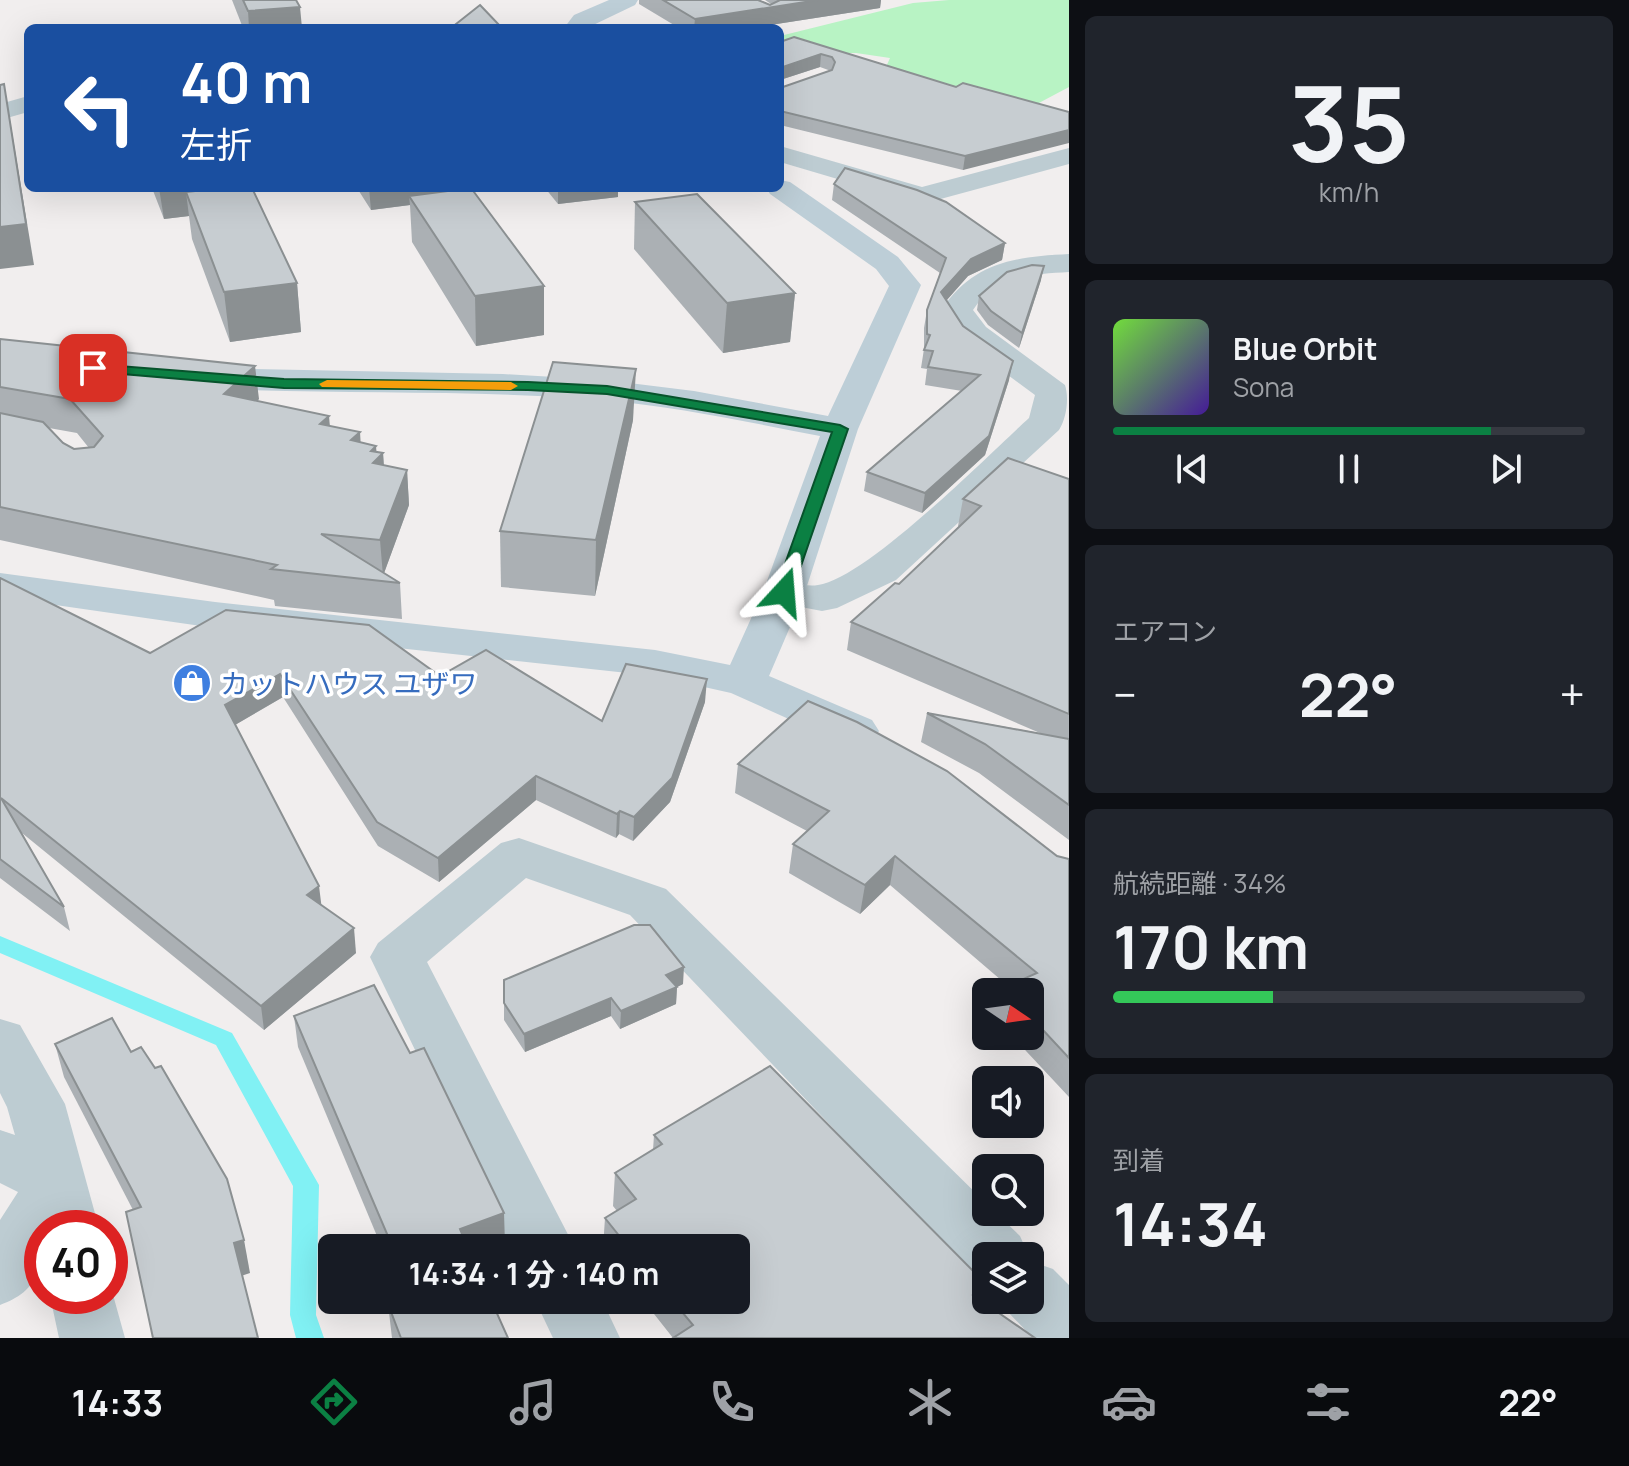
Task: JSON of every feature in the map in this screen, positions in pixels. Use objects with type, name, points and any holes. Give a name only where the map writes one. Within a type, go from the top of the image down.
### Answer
[{"type":"street","points":[[578,24],[627,0]]},
{"type":"street","points":[[0,112],[24,105]]},
{"type":"street","points":[[784,137],[861,160],[922,196],[963,214]]},
{"type":"street","points":[[784,155],[922,196],[1069,156]]},
{"type":"street","points":[[744,682],[784,592],[840,429],[905,285],[887,263],[784,191]]},
{"type":"street","points":[[784,592],[822,599],[882,571],[1046,422],[1053,392],[974,334],[957,310],[968,290],[1038,259]]},
{"type":"street","points":[[158,375],[284,384],[528,386],[607,390],[840,429]]},
{"type":"street","points":[[0,585],[215,615],[655,663],[744,682],[896,751]]},
{"type":"street","points":[[536,1234],[397,957],[519,856],[648,902],[983,1242]]},
{"type":"street","points":[[0,1041],[36,1104],[63,1205]]},
{"type":"street","points":[[0,1155],[63,1205]]},
{"type":"street","points":[[0,1276],[63,1205]]},
{"type":"street","points":[[1044,1304],[1069,1330]]},
{"type":"street","points":[[87,1314],[92,1338]]},
{"type":"street","points":[[575,1314],[587,1338]]},
{"type":"green space","points":[[1069,0],[1069,87],[1037,104],[1016,107],[886,67],[890,58],[856,53],[784,53],[784,35],[913,3]]},
{"type":"building","points":[[243,0],[296,0],[300,7],[248,11]]},
{"type":"building","points":[[663,0],[758,0],[770,5],[780,0],[818,0],[695,19]]},
{"type":"building","points":[[480,5],[498,24],[456,24]]},
{"type":"building","points":[[794,37],[956,87],[963,83],[1069,112],[1069,130],[965,156],[784,112],[784,87],[832,70],[835,62],[832,57],[821,54],[784,67],[784,41]]},
{"type":"building","points":[[4,84],[26,224],[0,227],[0,85]]},
{"type":"building","points":[[845,168],[946,202],[1005,243],[971,259],[941,292],[963,326],[1013,361],[989,436],[925,493],[867,472],[980,375],[928,367],[933,351],[924,350],[930,335],[927,334],[927,310],[946,258],[834,184]]},
{"type":"building","points":[[186,192],[254,192],[297,283],[224,292]]},
{"type":"building","points":[[474,192],[544,286],[475,296],[409,196]]},
{"type":"building","points":[[697,194],[795,293],[727,303],[635,202]]},
{"type":"building","points":[[1032,265],[1044,266],[1022,333],[991,311],[979,296],[1007,272]]},
{"type":"building","points":[[0,339],[255,366],[224,394],[329,416],[320,424],[360,432],[351,440],[376,446],[371,451],[383,453],[373,463],[407,470],[380,540],[321,534],[400,583],[271,569],[277,565],[0,507],[0,413],[43,422],[63,443],[74,449],[94,447],[103,436],[70,399],[0,387]]},
{"type":"building","points":[[553,362],[636,369],[596,540],[500,531]]},
{"type":"building","points":[[1008,458],[1069,479],[1069,714],[851,622],[895,583],[899,584],[981,506],[963,499]]},
{"type":"building","points":[[0,578],[150,653],[226,610],[369,625],[440,676],[486,650],[602,721],[626,664],[707,679],[672,778],[634,817],[620,811],[617,814],[536,776],[438,858],[377,822],[280,674],[225,705],[319,886],[307,895],[354,928],[261,1006],[1,798],[64,907],[0,859]]},
{"type":"building","points":[[808,701],[857,722],[947,771],[1057,856],[1069,859],[1069,1058],[1044,1031],[1044,978],[1026,978],[1037,973],[895,856],[865,885],[793,844],[829,811],[738,764]]},
{"type":"building","points":[[927,713],[1069,739],[1069,805],[985,744]]},
{"type":"building","points":[[634,925],[650,925],[684,967],[666,975],[677,987],[621,1011],[611,998],[524,1034],[504,1003],[504,980]]},
{"type":"building","points":[[374,985],[410,1053],[424,1048],[504,1213],[460,1229],[462,1234],[387,1234],[294,1016]]},
{"type":"building","points":[[112,1018],[131,1052],[141,1047],[155,1068],[161,1066],[227,1179],[244,1240],[234,1243],[258,1338],[153,1338],[128,1221],[128,1211],[141,1207],[55,1044]]},
{"type":"building","points":[[770,1066],[972,1270],[972,1314],[1000,1314],[1035,1338],[673,1338],[693,1325],[684,1314],[750,1314],[750,1234],[618,1234],[605,1218],[636,1199],[615,1173],[662,1144],[654,1135]]},
{"type":"building","points":[[392,1314],[497,1314],[508,1338],[401,1338]]},
{"type":"waterway","points":[[1,944],[224,1039],[306,1185],[303,1315],[310,1338]]},
{"type":"slow traffic","points":[[327,384],[511,386]]},
{"type":"place","name":"カットハウス ユザワ","points":[[192,683]]},
{"type":"route","points":[[93,368],[284,384],[528,386],[607,390],[840,429],[784,592]]}]
